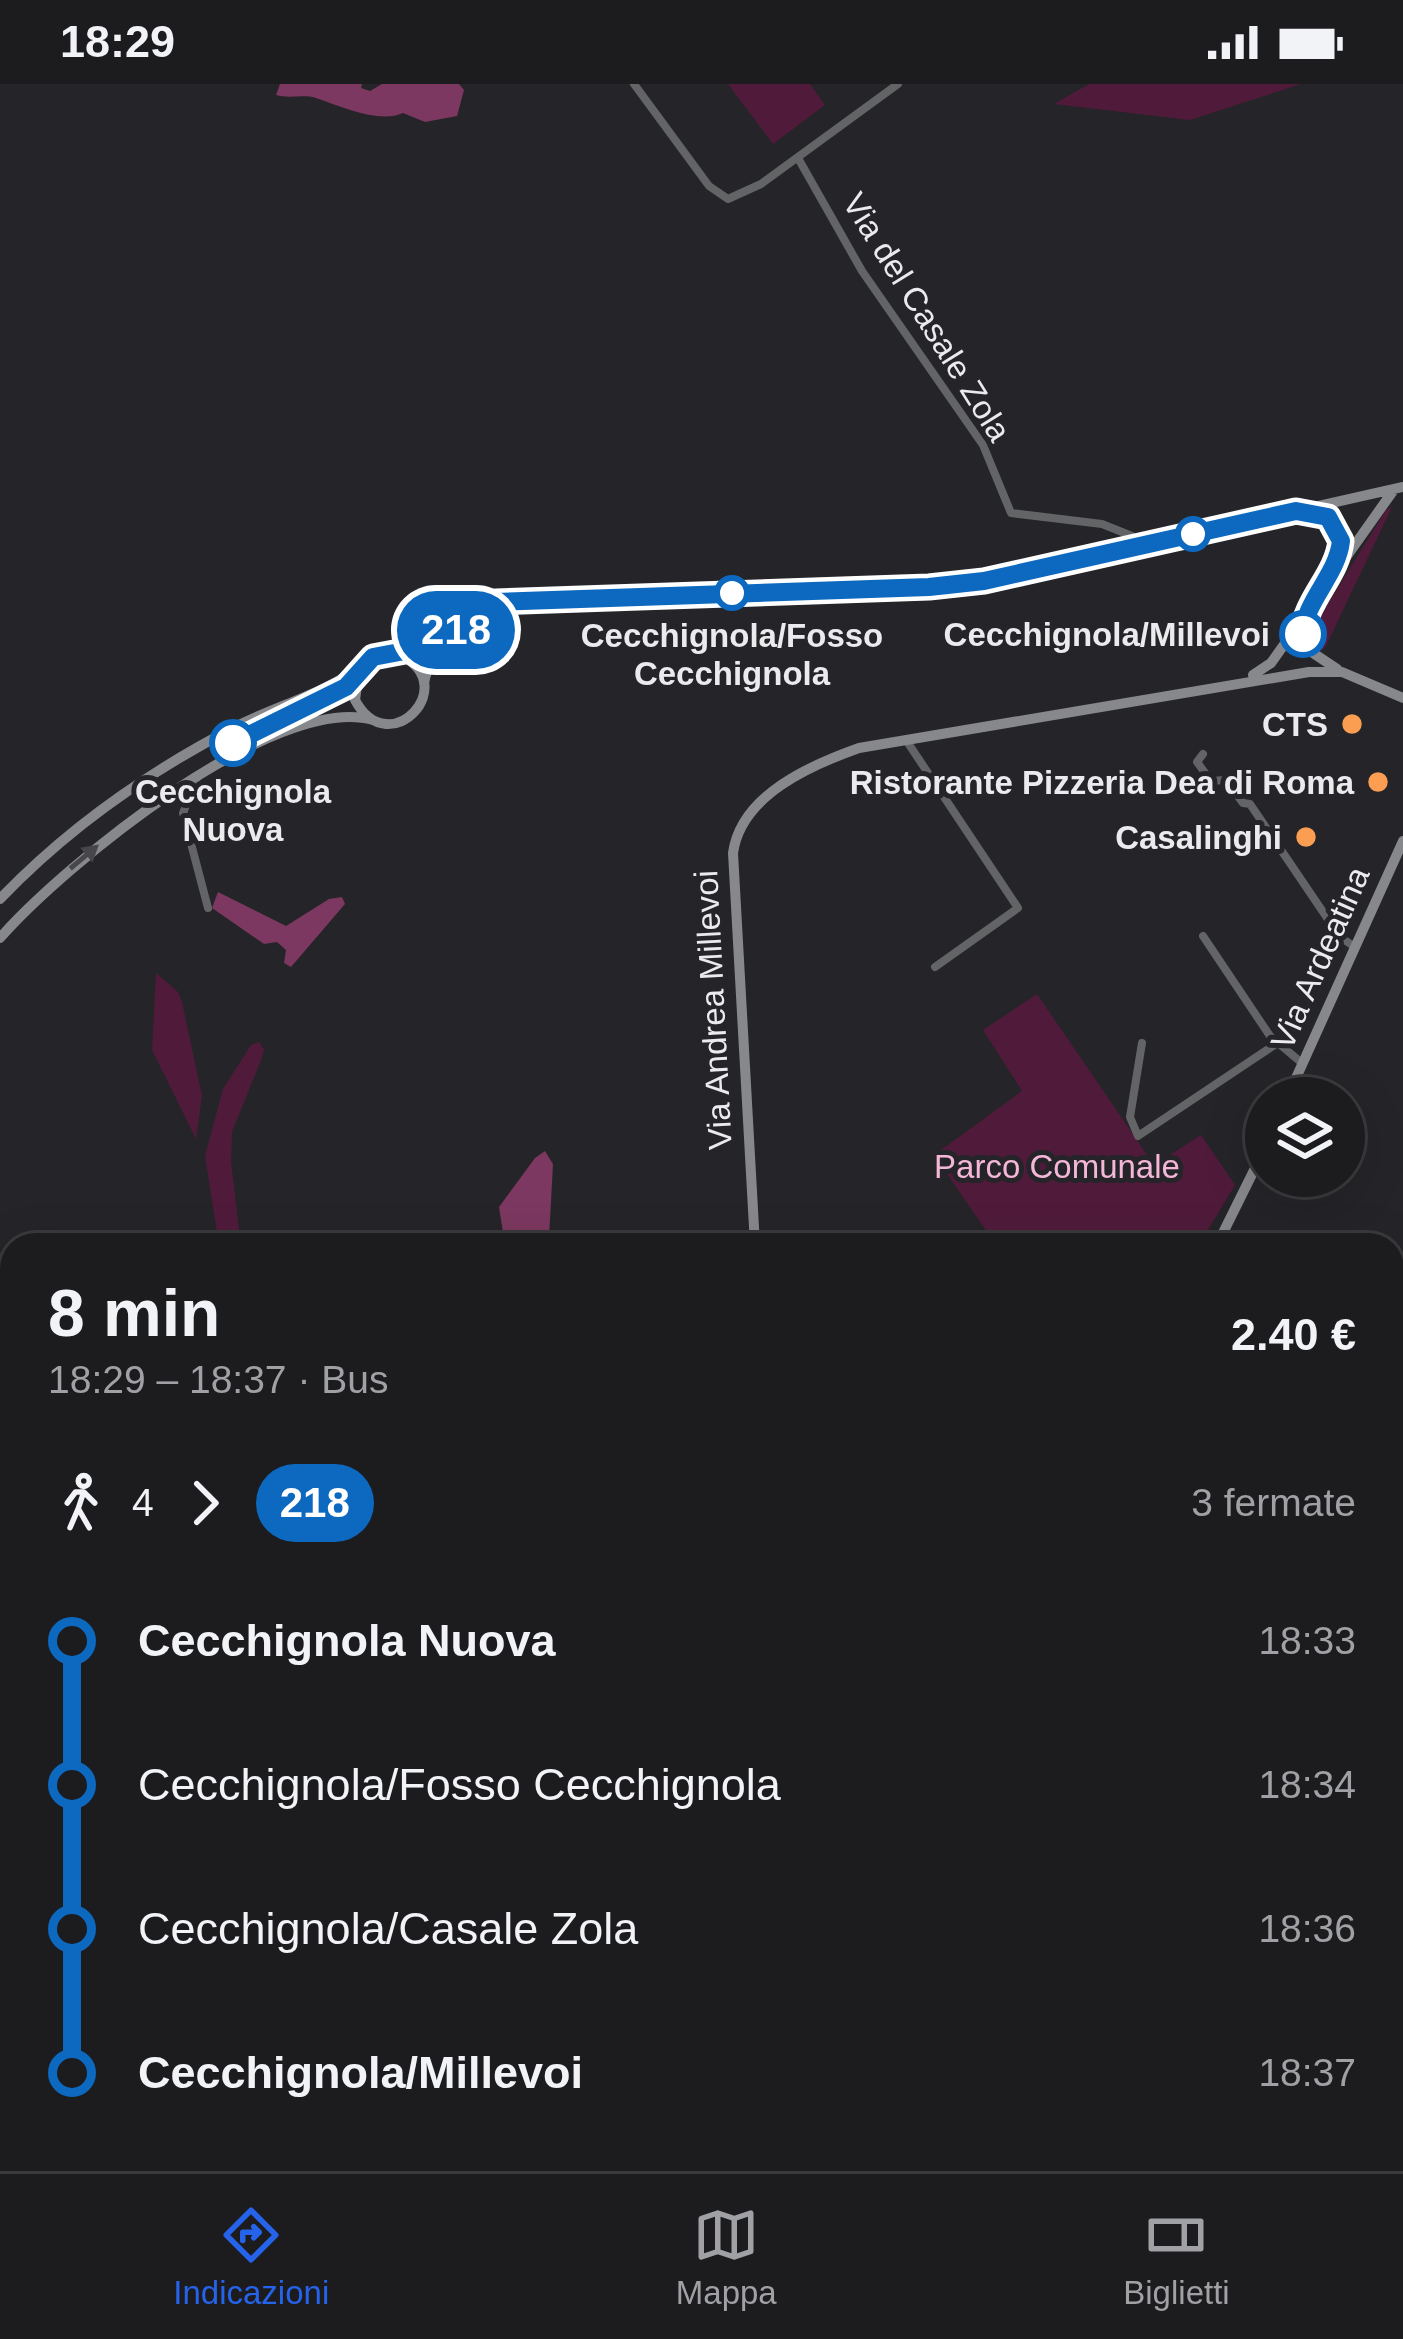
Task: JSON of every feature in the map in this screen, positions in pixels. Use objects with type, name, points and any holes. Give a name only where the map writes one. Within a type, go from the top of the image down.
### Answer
[{"type":"street","points":[[634,84],[721,198],[743,196],[898,84]]},
{"type":"street","name":"Via del Casale Zola","points":[[799,158],[855,259],[983,445],[1011,513],[1114,527],[1132,536],[1136,546]]},
{"type":"street","points":[[0,938],[85,856],[198,778],[314,719],[351,714],[384,724],[407,719],[422,701],[433,659],[474,613],[496,602],[929,587],[984,581],[1399,488]]},
{"type":"street","points":[[1238,681],[1267,668],[1332,572],[1399,488]]},
{"type":"street","points":[[1296,511],[1323,514],[1336,526],[1341,544],[1332,572]]},
{"type":"street","points":[[1304,617],[1303,639],[1310,653],[1342,672]]},
{"type":"street","points":[[0,898],[86,821],[154,773],[373,657],[426,647],[454,632]]},
{"type":"street","points":[[397,654],[412,661],[424,683]]},
{"type":"street","points":[[363,664],[356,676],[356,700],[373,720]]},
{"type":"street","name":"Via Andrea Millevoi","points":[[754,1233],[735,839],[755,808],[822,761],[905,739],[1238,681],[1342,672],[1403,698]]},
{"type":"street","points":[[905,739],[1018,908],[935,967]]},
{"type":"street","points":[[1203,754],[1197,762],[1208,779],[1226,780],[1243,803],[1250,804],[1340,937],[1355,946]]},
{"type":"street","points":[[198,778],[183,813],[208,908]]},
{"type":"street","points":[[151,807],[170,805],[183,813]]},
{"type":"street","name":"Via Ardeatina","points":[[1297,1077],[1403,841]]},
{"type":"street","points":[[1203,936],[1276,1044],[1303,1064]]},
{"type":"street","points":[[1142,1043],[1130,1117],[1138,1136],[1276,1044]]},
{"type":"street","points":[[1223,1233],[1245,1188]]},
{"type":"green space","points":[[728,84],[810,84],[825,105],[773,144]]},
{"type":"green space","points":[[1089,84],[1301,84],[1190,120],[1054,104]]},
{"type":"green space","points":[[1392,507],[1322,651],[1313,640],[1315,625]]},
{"type":"green space","points":[[156,973],[178,992],[182,1002],[202,1096],[196,1139],[152,1050]]},
{"type":"green space","name":"Parco Comunale","points":[[1037,994],[1154,1165],[1201,1135],[1235,1185],[1206,1233],[988,1233],[934,1155],[1022,1091],[983,1030]]},
{"type":"green space","points":[[259,1042],[264,1050],[232,1132],[240,1233],[217,1233],[205,1156],[223,1089],[251,1045]]},
{"type":"shaded area","points":[[280,84],[362,84],[361,88],[370,91],[382,84],[459,84],[464,90],[457,116],[425,122],[403,113],[371,115],[311,97],[276,95]]},
{"type":"shaded area","points":[[218,892],[286,926],[329,899],[342,897],[345,904],[291,967],[284,963],[286,950],[277,942],[264,944],[212,908]]},
{"type":"shaded area","points":[[545,1151],[553,1164],[549,1233],[503,1233],[499,1207]]},
{"type":"bus line","name":"218","points":[[233,743],[346,687],[373,657],[426,647],[496,602],[929,587],[984,581],[1296,511],[1328,517],[1341,541],[1332,572],[1304,617],[1303,634]]},
{"type":"place","name":"Cecchignola/Fosso Cecchignola","points":[[732,593]]},
{"type":"place","name":"Cecchignola/Millevoi","points":[[1303,634]]},
{"type":"place","name":"CTS","points":[[1352,724]]},
{"type":"place","name":"Cecchignola Nuova","points":[[233,743]]},
{"type":"place","name":"Ristorante Pizzeria Dea di Roma","points":[[1378,782]]},
{"type":"place","name":"Casalinghi","points":[[1306,837]]}]
